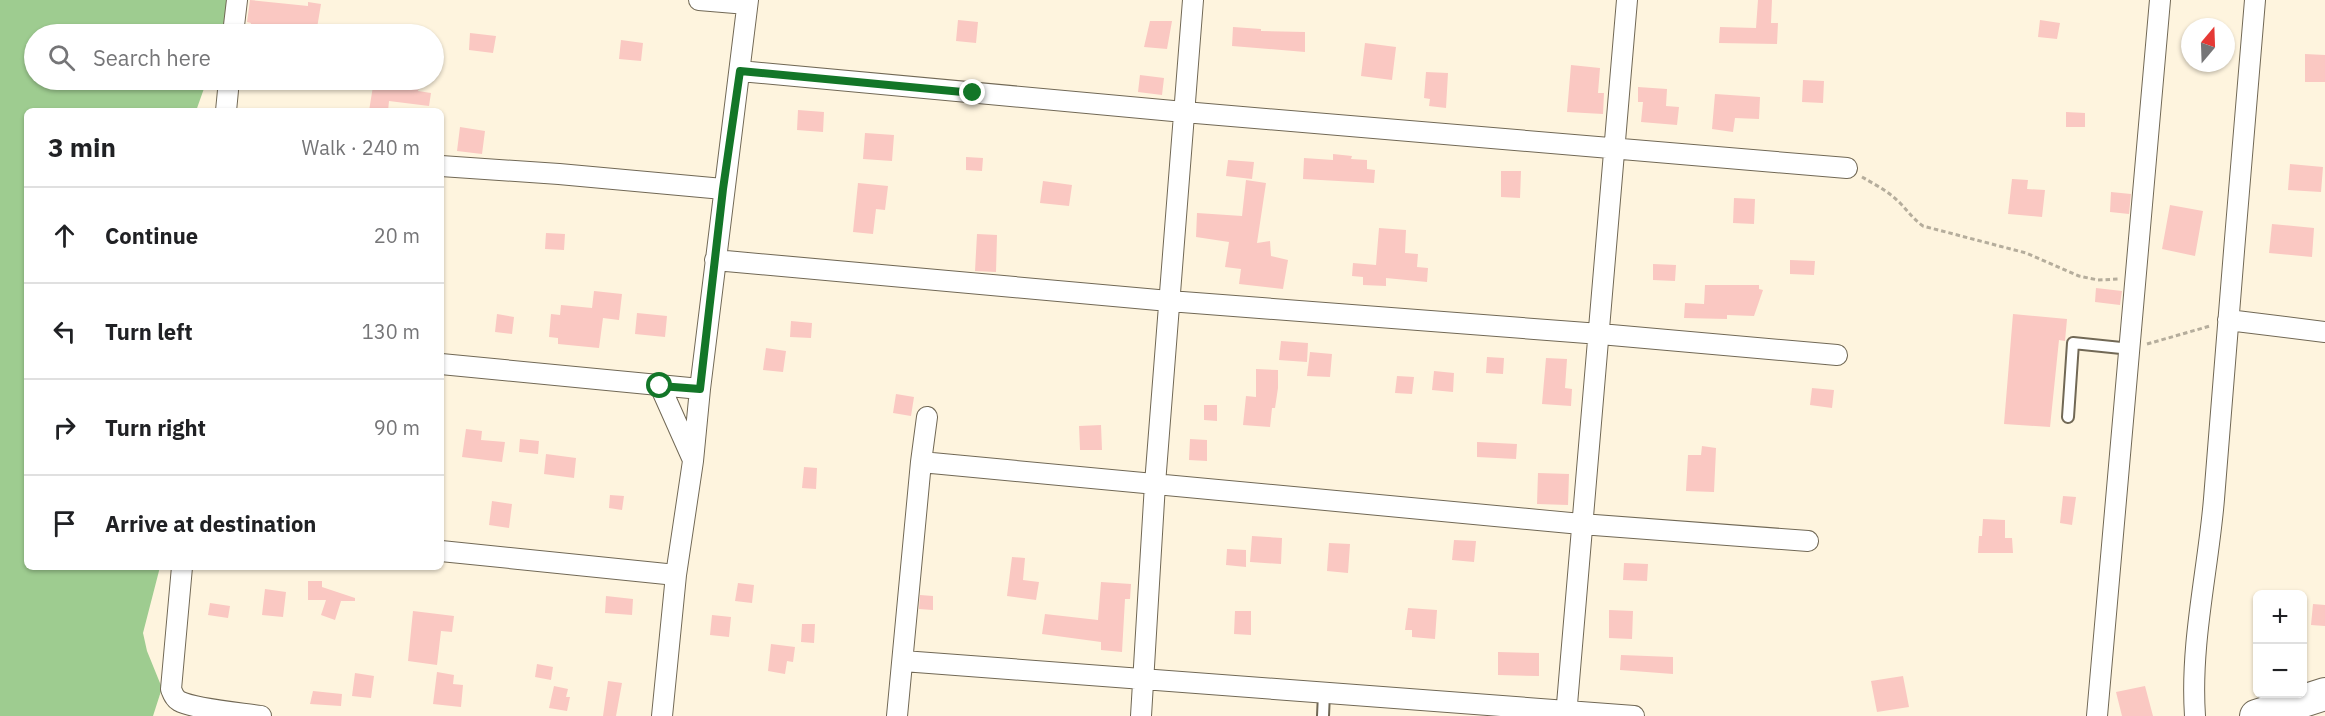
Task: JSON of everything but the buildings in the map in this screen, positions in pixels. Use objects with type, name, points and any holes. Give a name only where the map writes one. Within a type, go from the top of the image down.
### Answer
[{"type":"main road","points":[[2256,716],[2325,694]]},
{"type":"street","points":[[234,24],[237,0]]},
{"type":"street","points":[[662,716],[676,574],[693,460],[723,189],[740,71],[747,2],[699,0]]},
{"type":"street","points":[[1141,716],[1155,484],[1193,0]]},
{"type":"street","points":[[1566,714],[1627,0]]},
{"type":"street","points":[[2097,716],[2160,0]]},
{"type":"street","points":[[2195,716],[2194,658],[2212,525],[2255,0]]},
{"type":"street","points":[[740,71],[1184,112],[1847,168]]},
{"type":"street","points":[[226,108],[228,90]]},
{"type":"street","points":[[444,166],[723,189]]},
{"type":"street","points":[[715,261],[1169,301],[1600,334],[1836,355]]},
{"type":"street","points":[[2228,320],[2325,332]]},
{"type":"street","points":[[444,364],[700,389]]},
{"type":"street","points":[[660,386],[693,460]]},
{"type":"street","points":[[897,716],[927,417]]},
{"type":"street","points":[[921,462],[1581,524],[1808,541]]},
{"type":"street","points":[[444,551],[676,574]]},
{"type":"street","points":[[182,570],[171,689],[174,697],[190,704],[261,716]]},
{"type":"street","points":[[903,661],[1205,683],[1566,714],[1634,716]]},
{"type":"lane","points":[[2068,417],[2073,343],[2131,349]]},
{"type":"lane","points":[[1323,716],[1324,693]]},
{"type":"path","points":[[1847,168],[1887,192],[1899,202],[1911,218],[1923,226],[2026,253],[2079,276],[2098,280],[2136,278]]},
{"type":"path","points":[[2131,349],[2228,320]]},
{"type":"green space","points":[[0,0],[238,0],[232,24],[24,24],[24,90],[203,90],[197,108],[24,108],[24,570],[159,570],[143,633],[147,651],[162,688],[153,716],[0,716]]},
{"type":"route","points":[[660,386],[700,389],[723,189],[740,71],[973,93]]}]
